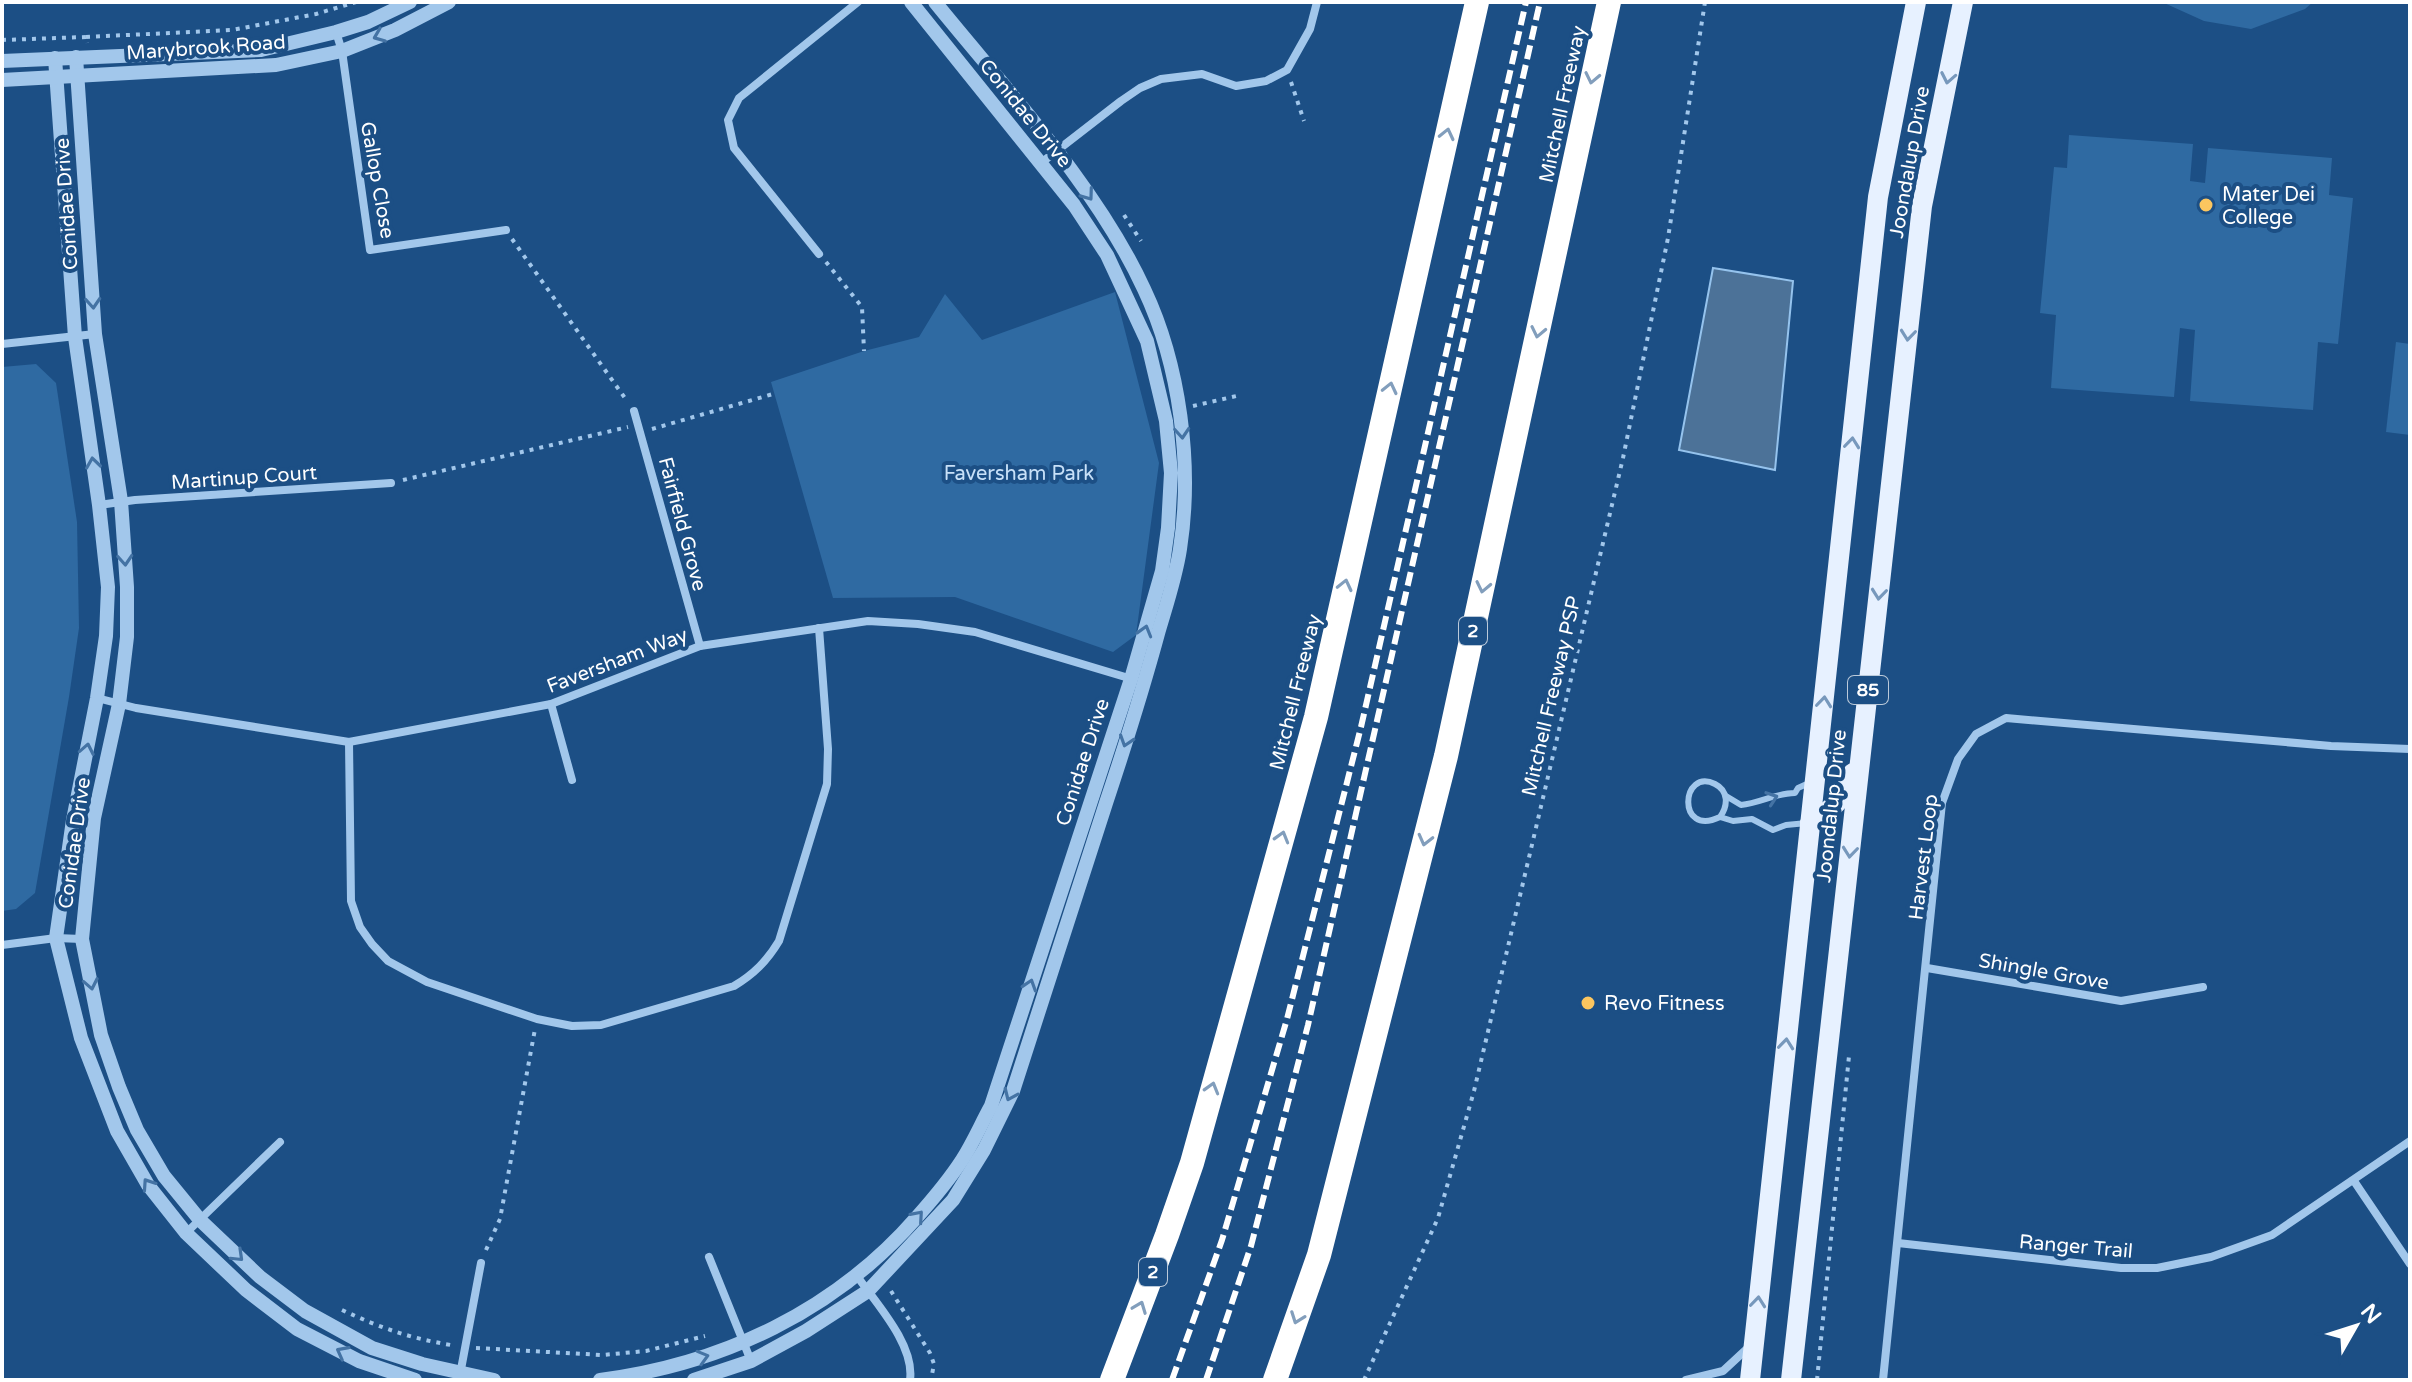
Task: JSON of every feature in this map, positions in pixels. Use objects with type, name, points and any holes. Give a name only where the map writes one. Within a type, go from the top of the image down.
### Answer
[{"type":"highway","name":"Mitchell Freeway","points":[[1112,1380],[1192,1163],[1316,717],[1477,2]]},
{"type":"highway","name":"Mitchell Freeway","points":[[1275,1380],[1319,1255],[1446,756],[1609,2]]},
{"type":"main road","name":"Joondalup Drive","points":[[1750,1380],[1878,197],[1916,2]]},
{"type":"main road","name":"Joondalup Drive","points":[[1791,1380],[1922,206],[1963,2]]},
{"type":"main road","points":[[1810,823],[1839,801],[1861,755]]},
{"type":"street","name":"Marybrook Road","points":[[2,61],[261,50],[368,22],[410,2]]},
{"type":"street","name":"Marybrook Road","points":[[2,80],[276,65],[342,51],[395,30],[449,2]]},
{"type":"street","points":[[819,254],[734,148],[728,120],[739,98],[858,2]]},
{"type":"street","name":"Conidae Drive","points":[[600,1380],[676,1365],[717,1353],[799,1315],[857,1276],[890,1248],[935,1196],[961,1161],[991,1106],[1138,682],[1162,571],[1171,473],[1166,421],[1147,341],[1120,279],[1074,205],[911,2]]},
{"type":"street","name":"Conidae Drive","points":[[694,1380],[751,1361],[806,1331],[868,1291],[953,1200],[984,1150],[1013,1091],[1181,546],[1184,460],[1181,409],[1168,354],[1145,290],[1110,226],[1056,150],[935,2]]},
{"type":"street","points":[[1041,163],[1140,88],[1161,79],[1202,74],[1236,86],[1266,81],[1287,70],[1310,29],[1317,2]]},
{"type":"street","name":"Gallop Close","points":[[336,32],[342,51],[370,250],[506,230]]},
{"type":"street","name":"Conidae Drive","points":[[82,57],[78,76],[95,334],[121,501],[127,587],[127,637],[119,704],[94,818],[82,939],[101,1035],[137,1130],[164,1176],[200,1220],[260,1277],[305,1311],[372,1348],[460,1376],[494,1380]]},
{"type":"street","name":"Conidae Drive","points":[[55,58],[75,337],[108,587],[106,636],[97,698],[73,820],[56,938],[81,1038],[117,1131],[148,1185],[186,1233],[246,1290],[297,1329],[359,1361],[415,1380]]},
{"type":"street","points":[[2,344],[95,334]]},
{"type":"street","name":"Fairfield Grove","points":[[634,411],[700,646]]},
{"type":"street","name":"Martinup Court","points":[[99,505],[391,483]]},
{"type":"street","name":"Faversham Way","points":[[97,698],[349,742],[551,704],[700,646],[868,621],[975,632],[1138,682]]},
{"type":"street","points":[[349,742],[351,901],[360,927],[372,944],[388,961],[427,982],[537,1019],[572,1026],[601,1025],[734,986],[766,962],[779,941],[827,784],[828,749],[819,628]]},
{"type":"street","points":[[551,704],[572,780]]},
{"type":"street","name":"Harvest Loop","points":[[1883,1380],[1942,803],[1958,759],[1976,734],[2006,718],[2316,745],[2410,749]]},
{"type":"street","points":[[2,945],[56,938],[82,939]]},
{"type":"street","name":"Shingle Grove","points":[[1927,968],[2121,1001],[2203,987]]},
{"type":"street","name":"Ranger Trail","points":[[1898,1243],[2121,1268],[2157,1268],[2211,1257],[2272,1235],[2410,1141]]},
{"type":"street","points":[[186,1233],[280,1142]]},
{"type":"street","points":[[2354,1181],[2410,1264]]},
{"type":"street","points":[[709,1257],[751,1361]]},
{"type":"street","points":[[460,1376],[481,1263]]},
{"type":"street","points":[[857,1276],[905,1347],[912,1369],[910,1380]]},
{"type":"street","points":[[1686,1380],[1723,1371],[1754,1342]]},
{"type":"lane","points":[[1726,796],[1727,803],[1720,817],[1711,821],[1701,821],[1688,808],[1687,797],[1692,788],[1701,782],[1711,782],[1720,787],[1726,796],[1741,805],[1757,803],[1781,793],[1795,793],[1798,788],[1816,780]]},
{"type":"lane","points":[[1720,817],[1733,821],[1752,819],[1773,830],[1786,825],[1810,823]]},
{"type":"path","points":[[2,40],[232,30],[316,14],[356,2]]},
{"type":"path","name":"Mitchell Freeway PSP","points":[[1364,1380],[1435,1226],[1474,1091],[1623,458],[1673,210],[1705,2]]},
{"type":"path","points":[[82,57],[86,37]]},
{"type":"path","points":[[1287,70],[1304,121]]},
{"type":"path","points":[[506,230],[634,411]]},
{"type":"path","points":[[819,254],[862,307],[864,351]]},
{"type":"path","points":[[391,483],[639,428],[773,394]]},
{"type":"path","points":[[1181,409],[1241,395]]},
{"type":"path","points":[[481,1263],[500,1219],[537,1019]]},
{"type":"path","points":[[882,1277],[930,1353],[934,1364],[931,1380]]},
{"type":"path","points":[[339,1309],[384,1330],[423,1340],[464,1347],[554,1354],[602,1355],[646,1351],[739,1327]]},
{"type":"green space","points":[[2162,2],[2313,2],[2305,9],[2251,29],[2204,21]]},
{"type":"green space","points":[[2069,135],[2193,144],[2190,181],[2205,183],[2208,148],[2332,158],[2329,195],[2353,198],[2338,344],[2318,342],[2313,410],[2190,401],[2195,330],[2180,328],[2174,397],[2051,388],[2056,315],[2040,313],[2054,167],[2067,168]]},
{"type":"green space","name":"Faversham Park","points":[[1115,292],[1159,463],[1136,635],[1113,652],[955,597],[833,598],[771,382],[864,351],[919,337],[945,294],[982,340]]},
{"type":"green space","points":[[2396,342],[2410,344],[2410,435],[2386,432]]},
{"type":"green space","points":[[36,364],[56,383],[77,522],[79,628],[35,893],[16,909],[2,911],[2,367]]},
{"type":"shaded area","points":[[1713,268],[1793,281],[1775,470],[1679,450]]},
{"type":"railway","points":[[1172,1380],[1222,1240],[1287,1019],[1361,727],[1526,2]]},
{"type":"railway","points":[[1206,1380],[1251,1246],[1308,1025],[1540,2]]},
{"type":"place","name":"Mater Dei College","points":[[2206,205]]},
{"type":"place","name":"Revo Fitness","points":[[1588,1003]]}]
